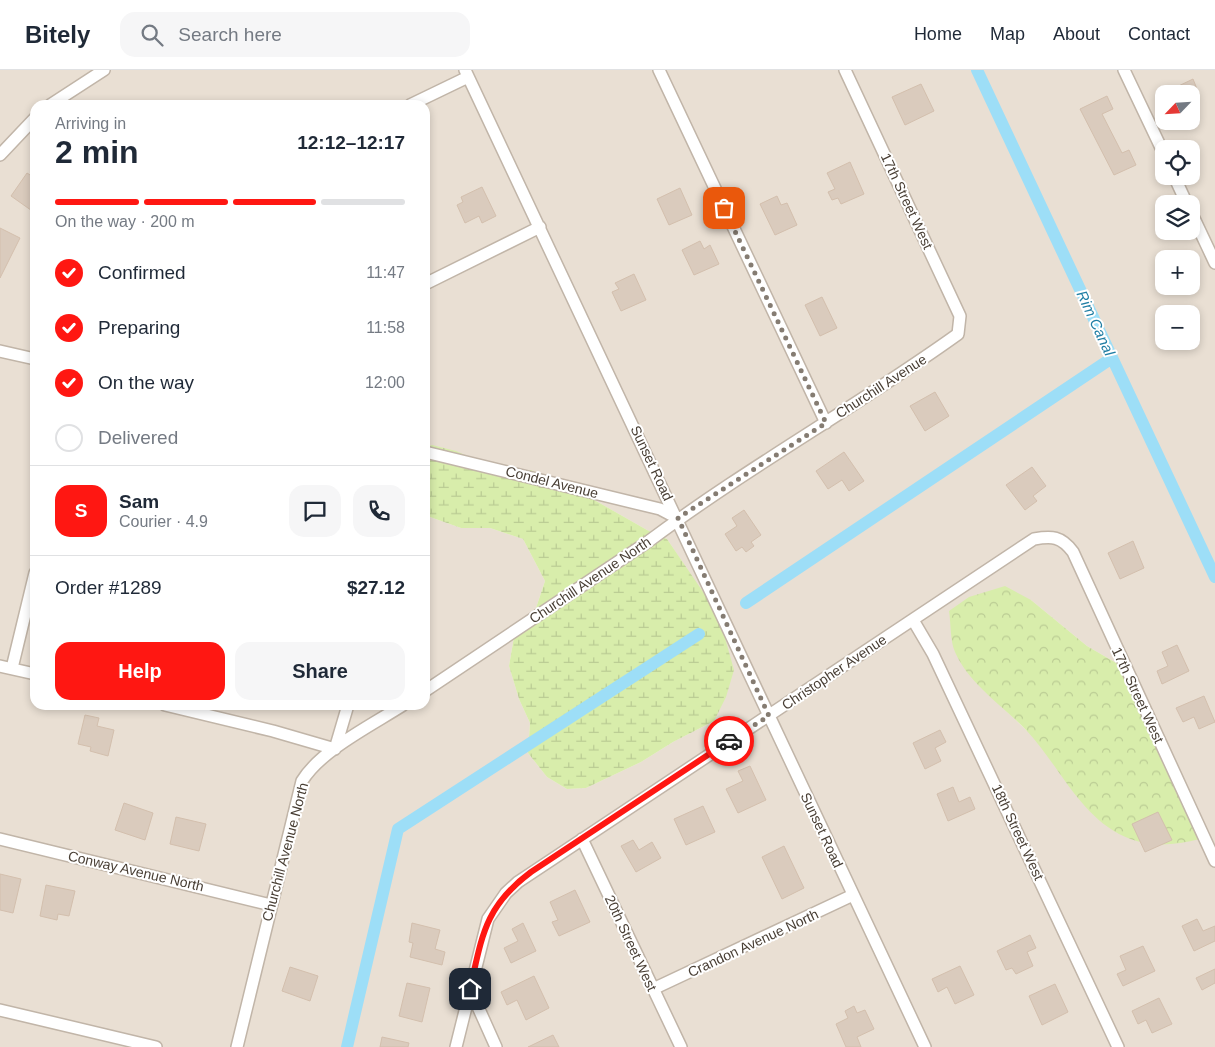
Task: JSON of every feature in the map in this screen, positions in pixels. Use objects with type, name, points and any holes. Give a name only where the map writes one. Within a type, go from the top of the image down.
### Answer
[{"type":"street","points":[[58,100],[104,70]]},
{"type":"street","points":[[659,70],[826,423]]},
{"type":"street","name":"17th Street West","points":[[844,70],[960,316],[958,334]]},
{"type":"street","points":[[1124,70],[1157,140]]},
{"type":"street","points":[[419,100],[466,73]]},
{"type":"street","name":"Sunset Road","points":[[466,73],[678,518],[923,1047]]},
{"type":"street","points":[[0,155],[30,123]]},
{"type":"street","points":[[430,282],[540,227]]},
{"type":"street","points":[[1200,231],[1215,263]]},
{"type":"street","name":"Churchill Avenue","points":[[678,518],[826,423],[958,334]]},
{"type":"street","points":[[0,351],[30,358]]},
{"type":"street","name":"Condel Avenue","points":[[430,453],[660,509],[678,518]]},
{"type":"street","name":"Churchill Avenue North","points":[[430,687],[649,541],[678,518]]},
{"type":"street","name":"17th Street West","points":[[1053,536],[1065,541],[1073,552],[1212,848],[1215,861]]},
{"type":"street","name":"Christopher Avenue","points":[[456,1047],[482,934],[496,906],[518,882],[1034,539],[1053,536]]},
{"type":"street","points":[[30,589],[6,667],[30,673]]},
{"type":"street","name":"18th Street West","points":[[913,620],[933,654],[1118,1047]]},
{"type":"street","points":[[187,710],[335,749],[347,710]]},
{"type":"street","name":"Churchill Avenue North","points":[[237,1047],[302,781],[310,769],[335,749],[395,710]]},
{"type":"street","name":"Conway Avenue North","points":[[0,839],[271,905]]},
{"type":"street","name":"20th Street West","points":[[582,840],[681,1047]]},
{"type":"street","name":"Crandon Avenue North","points":[[653,989],[853,896]]},
{"type":"street","points":[[470,989],[496,1047]]},
{"type":"street","points":[[0,1010],[156,1047]]},
{"type":"shaded area","points":[[0,70],[1215,70],[1215,1047],[0,1047]],"holes":[[[1031,600],[1087,646],[1118,664],[1027,731],[1002,707]]]},
{"type":"green space","points":[[430,446],[456,451],[499,470],[531,470],[575,489],[647,530],[667,539],[712,605],[722,627],[734,670],[726,697],[714,721],[673,742],[641,762],[586,788],[567,789],[547,777],[528,753],[530,723],[519,699],[509,666],[514,637],[536,608],[545,581],[523,539],[490,528],[461,528],[430,517]]},
{"type":"green space","points":[[1005,586],[1031,600],[1087,646],[1118,664],[1200,839],[1169,844],[1149,844],[1129,839],[1104,824],[1080,800],[1026,730],[977,684],[961,664],[953,648],[949,611],[969,597]]},
{"type":"building","points":[[1193,79],[1195,85],[1181,85]]},
{"type":"building","points":[[921,84],[934,111],[905,125],[892,97]]},
{"type":"building","points":[[1107,96],[1113,109],[1102,114],[1122,153],[1129,150],[1136,165],[1114,175],[1080,109]]},
{"type":"building","points":[[850,162],[864,194],[841,204],[838,198],[832,200],[828,192],[835,189],[827,173]]},
{"type":"building","points":[[27,173],[30,175],[30,209],[11,196]]},
{"type":"building","points":[[482,187],[496,216],[482,223],[479,216],[465,223],[457,205],[463,202],[461,197]]},
{"type":"building","points":[[680,188],[692,215],[669,225],[657,199]]},
{"type":"building","points":[[777,196],[781,205],[787,203],[797,225],[775,235],[760,204]]},
{"type":"building","points":[[0,228],[20,238],[0,278]]},
{"type":"building","points":[[700,241],[704,249],[710,245],[719,264],[694,275],[682,250]]},
{"type":"building","points":[[634,274],[646,300],[621,311],[612,292],[619,289],[615,283]]},
{"type":"building","points":[[822,297],[837,328],[820,336],[805,305]]},
{"type":"building","points":[[935,392],[949,416],[925,431],[910,406]]},
{"type":"building","points":[[844,452],[864,481],[849,491],[842,480],[828,489],[816,471]]},
{"type":"building","points":[[1032,467],[1046,486],[1033,496],[1037,501],[1025,510],[1006,485]]},
{"type":"building","points":[[744,510],[761,535],[751,542],[754,546],[746,552],[742,547],[736,551],[725,534],[737,526],[732,518]]},
{"type":"building","points":[[1133,541],[1144,568],[1120,579],[1108,553]]},
{"type":"building","points":[[1177,645],[1189,671],[1162,684],[1157,671],[1168,666],[1162,652]]},
{"type":"building","points":[[1204,696],[1215,722],[1199,729],[1194,717],[1183,722],[1176,708]]},
{"type":"building","points":[[85,715],[99,718],[97,726],[114,730],[108,756],[90,751],[91,747],[78,744]]},
{"type":"building","points":[[940,730],[946,742],[935,748],[941,761],[925,769],[913,743]]},
{"type":"building","points":[[750,766],[766,800],[738,813],[726,789],[743,781],[738,771]]},
{"type":"building","points":[[953,787],[959,802],[970,797],[975,809],[948,821],[937,794]]},
{"type":"building","points":[[124,803],[153,813],[145,840],[115,830]]},
{"type":"building","points":[[703,806],[715,832],[686,845],[674,819]]},
{"type":"building","points":[[1158,812],[1172,840],[1145,852],[1132,824]]},
{"type":"building","points":[[176,817],[206,824],[199,851],[170,844]]},
{"type":"building","points":[[633,840],[639,850],[652,842],[661,858],[636,872],[621,846]]},
{"type":"building","points":[[784,846],[804,888],[782,899],[762,857]]},
{"type":"building","points":[[0,874],[21,879],[13,913],[0,910]]},
{"type":"building","points":[[46,885],[75,891],[69,916],[58,914],[57,920],[40,916]]},
{"type":"building","points":[[575,890],[590,922],[559,936],[552,922],[558,920],[550,902]]},
{"type":"building","points":[[1197,919],[1203,931],[1215,926],[1215,941],[1194,951],[1182,926]]},
{"type":"building","points":[[412,923],[440,930],[435,949],[445,952],[442,965],[410,957],[413,943],[409,942]]},
{"type":"building","points":[[523,923],[536,951],[511,963],[504,948],[518,941],[512,929]]},
{"type":"building","points":[[1030,935],[1036,948],[1027,952],[1033,966],[1016,974],[1012,968],[1006,970],[997,951]]},
{"type":"building","points":[[1143,946],[1155,971],[1123,986],[1117,974],[1126,970],[1120,956]]},
{"type":"building","points":[[960,966],[974,995],[955,1004],[947,987],[938,992],[932,979]]},
{"type":"building","points":[[290,967],[318,976],[310,1001],[282,991]]},
{"type":"building","points":[[1215,969],[1215,983],[1202,990],[1196,978]]},
{"type":"building","points":[[534,976],[549,1008],[526,1020],[517,1000],[507,1005],[501,992]]},
{"type":"building","points":[[407,983],[430,988],[422,1022],[399,1016]]},
{"type":"building","points":[[1055,984],[1068,1012],[1042,1025],[1029,996]]},
{"type":"building","points":[[1159,998],[1172,1024],[1152,1033],[1146,1020],[1138,1024],[1132,1011]]},
{"type":"building","points":[[854,1006],[857,1013],[865,1010],[874,1029],[857,1037],[861,1047],[846,1047],[836,1024],[848,1018],[845,1011]]},
{"type":"building","points":[[553,1035],[559,1047],[528,1047]]},
{"type":"building","points":[[382,1037],[409,1043],[408,1047],[380,1047]]},
{"type":"waterway","name":"Rim Canal","points":[[977,70],[1215,577]]},
{"type":"waterway","points":[[746,603],[1112,358]]},
{"type":"waterway","points":[[347,1047],[398,829],[699,634]]},
{"type":"way so far","points":[[724,208],[826,423],[678,518],[769,716],[729,741]]},
{"type":"route","points":[[470,989],[482,934],[488,919],[506,893],[531,872],[729,741]]}]
